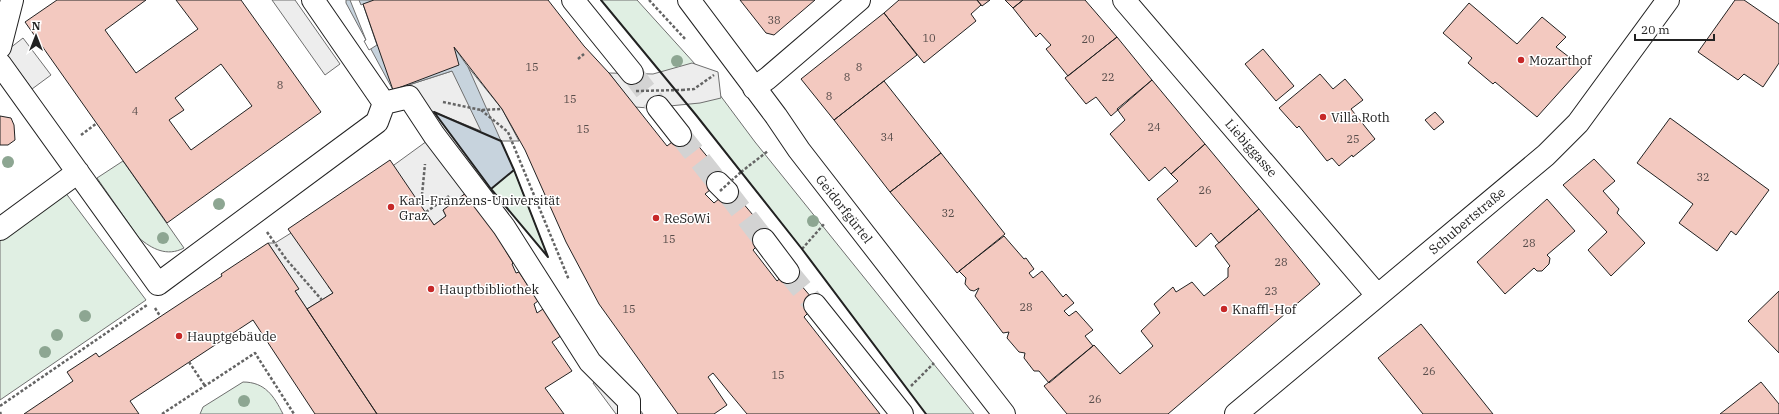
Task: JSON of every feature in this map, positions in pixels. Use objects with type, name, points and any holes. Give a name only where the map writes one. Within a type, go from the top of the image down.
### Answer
[{"type":"street","points":[[0,48],[12,0]]},
{"type":"street","points":[[313,0],[384,103]]},
{"type":"street","points":[[573,0],[634,82]]},
{"type":"street","name":"Geidorfgürtel","points":[[689,0],[735,59],[754,88],[776,116],[798,150],[1004,414]]},
{"type":"street","points":[[754,88],[768,78],[859,0]]},
{"type":"street","name":"Liebiggasse","points":[[1124,0],[1377,295]]},
{"type":"street","name":"Schubertstraße","points":[[1236,414],[1546,155],[1578,122],[1668,0]]},
{"type":"street","points":[[0,64],[158,284],[377,122],[384,103]]},
{"type":"street","points":[[384,103],[409,98],[434,135],[504,227],[590,362],[628,401],[629,414]]},
{"type":"street","points":[[658,107],[680,135]]},
{"type":"street","points":[[0,229],[78,172]]},
{"type":"street","points":[[764,240],[788,272]]},
{"type":"street","points":[[815,306],[902,414]]},
{"type":"path","points":[[649,0],[688,42]]},
{"type":"path","points":[[634,82],[694,89],[718,72]]},
{"type":"path","points":[[502,109],[481,110],[508,132],[572,286]]},
{"type":"path","points":[[91,127],[97,123]]},
{"type":"path","points":[[722,189],[768,151]]},
{"type":"path","points":[[426,212],[454,193]]},
{"type":"path","points":[[802,249],[825,223]]},
{"type":"path","points":[[275,243],[286,259],[322,300]]},
{"type":"path","points":[[0,406],[151,302],[158,284]]},
{"type":"path","points":[[162,414],[255,353],[294,414]]},
{"type":"path","points":[[908,390],[936,360]]},
{"type":"path","points":[[189,362],[205,386]]},
{"type":"green space","points":[[601,0],[637,0],[705,75],[755,142],[974,414],[926,414],[802,249],[687,104]]},
{"type":"green space","points":[[123,161],[184,248],[178,251],[166,252],[154,248],[139,238],[97,178]]},
{"type":"green space","points":[[514,170],[548,257],[491,189]]},
{"type":"green space","points":[[65,192],[146,300],[0,400],[0,238]]},
{"type":"green space","points":[[243,382],[257,384],[268,391],[276,401],[283,414],[200,414],[203,407]]},
{"type":"shaded area","points":[[272,0],[295,0],[340,64],[325,75]]},
{"type":"shaded area","points":[[346,0],[395,0],[454,47],[468,67],[514,170],[491,189],[434,112],[481,131],[452,71],[393,90],[346,3]]},
{"type":"shaded area","points":[[23,38],[51,75],[32,89],[5,52]]},
{"type":"shaded area","points":[[692,63],[718,72],[721,98],[700,103],[649,108],[635,107],[609,73],[653,74]]},
{"type":"shaded area","points":[[468,67],[502,109],[519,141],[501,141],[434,112],[393,90]]},
{"type":"shaded area","points":[[427,141],[470,190],[443,210],[446,216],[434,225],[428,216],[328,286],[333,293],[307,309],[295,291],[298,289],[268,243],[275,243],[291,233],[394,165]]},
{"type":"shaded area","points":[[611,371],[643,414],[616,414],[593,383]]},
{"type":"pier","points":[[350,0],[359,0],[361,5],[363,4],[377,45],[369,50],[364,41],[366,40]]},
{"type":"building","points":[[57,0],[146,0],[105,30],[136,73],[198,29],[176,0],[241,0],[321,112],[167,223],[25,22]],"holes":[[[221,64],[252,106],[191,150],[169,120],[184,110],[175,98]]]},
{"type":"building","name":"ReSoWi","points":[[374,0],[548,0],[667,146],[686,131],[725,178],[705,194],[714,203],[731,189],[769,234],[753,250],[777,281],[789,271],[817,304],[804,317],[880,414],[747,414],[713,373],[708,377],[727,405],[714,414],[678,414],[599,304],[566,242],[525,150],[502,109],[454,47],[459,65],[393,90],[363,4]]},
{"type":"building","points":[[740,0],[815,0],[774,35],[766,33]]},
{"type":"building","points":[[899,0],[977,0],[981,5],[971,14],[976,21],[924,63],[884,13]]},
{"type":"building","points":[[977,0],[990,0],[982,6]]},
{"type":"building","points":[[1005,0],[1023,0],[1013,8]]},
{"type":"building","points":[[1023,0],[1085,0],[1117,37],[1068,76],[1046,49],[1051,45],[1040,33],[1036,37],[1013,8]]},
{"type":"building","points":[[1735,0],[1744,0],[1779,24],[1779,63],[1763,87],[1744,74],[1738,80],[1698,52]]},
{"type":"building","name":"Mozarthof","points":[[1469,3],[1517,44],[1542,17],[1566,37],[1556,47],[1582,67],[1537,117],[1495,82],[1493,84],[1468,63],[1472,58],[1443,33]]},
{"type":"building","points":[[884,13],[917,55],[834,120],[801,79]]},
{"type":"building","points":[[1117,37],[1152,80],[1111,116],[1096,97],[1086,104],[1065,78]]},
{"type":"building","points":[[1263,49],[1294,86],[1276,101],[1245,64]]},
{"type":"building","name":"Villa Roth","points":[[1320,74],[1333,89],[1345,79],[1363,100],[1351,109],[1375,139],[1353,157],[1352,155],[1339,166],[1332,158],[1327,161],[1299,126],[1297,128],[1279,108]]},
{"type":"building","points":[[1152,80],[1205,144],[1171,174],[1165,167],[1149,181],[1110,134],[1125,120],[1117,109]]},
{"type":"building","points":[[884,81],[941,153],[890,192],[834,120]]},
{"type":"building","points":[[1435,112],[1444,122],[1434,130],[1425,120]]},
{"type":"building","points":[[0,116],[11,118],[14,125],[15,140],[8,145],[0,145]]},
{"type":"building","points":[[1670,118],[1769,190],[1736,235],[1731,231],[1717,251],[1679,223],[1693,204],[1637,163]]},
{"type":"building","points":[[1205,144],[1259,209],[1219,243],[1211,233],[1196,247],[1157,199],[1178,181],[1171,174]]},
{"type":"building","points":[[941,153],[1005,234],[957,273],[890,192]]},
{"type":"building","points":[[1594,159],[1615,181],[1603,191],[1619,209],[1617,213],[1645,243],[1611,276],[1588,250],[1607,232],[1563,185]]},
{"type":"building","name":"Hauptbibliothek","points":[[390,160],[434,225],[446,216],[443,210],[470,190],[513,263],[512,264],[516,273],[519,272],[538,301],[534,304],[537,313],[543,309],[562,335],[552,342],[572,371],[545,388],[564,414],[377,414],[307,309],[333,293],[288,229]]},
{"type":"building","points":[[1547,199],[1575,231],[1547,255],[1550,258],[1549,264],[1542,271],[1537,271],[1534,268],[1505,294],[1477,262]]},
{"type":"building","name":"Knaffl-Hof","points":[[1259,209],[1320,284],[1168,414],[1067,414],[1044,386],[1094,345],[1120,374],[1153,346],[1141,331],[1160,313],[1154,304],[1173,287],[1176,292],[1192,282],[1204,296],[1228,277],[1228,268],[1230,266],[1215,246]]},
{"type":"building","points":[[1004,236],[1024,259],[1026,258],[1034,269],[1029,273],[1033,278],[1042,271],[1063,297],[1066,294],[1074,303],[1064,311],[1069,316],[1076,311],[1093,330],[1085,336],[1093,346],[1049,383],[1039,371],[1034,371],[1024,358],[1025,353],[1019,352],[1007,338],[1009,332],[1003,333],[975,296],[979,288],[974,291],[970,290],[965,284],[966,278],[959,271]]},
{"type":"building","name":"Hauptgebäude","points":[[268,243],[299,289],[295,291],[377,414],[315,414],[253,320],[130,401],[139,414],[24,414],[73,381],[67,372],[96,353],[99,357],[222,276],[221,274]]},
{"type":"building","points":[[1779,291],[1779,353],[1748,321]]},
{"type":"building","points":[[1421,324],[1493,414],[1423,414],[1378,358]]},
{"type":"building","points":[[1761,382],[1779,404],[1779,414],[1720,414]]},
{"type":"tunnel","points":[[632,73],[658,107]]},
{"type":"tunnel","points":[[680,135],[718,183]]},
{"type":"tunnel","points":[[727,192],[764,240]]},
{"type":"tunnel","points":[[788,272],[815,305]]},
{"type":"wall","points":[[601,0],[696,115],[802,249],[926,414]]},
{"type":"wall","points":[[434,112],[501,141],[514,170],[491,189],[434,112]]},
{"type":"wall","points":[[514,170],[548,257],[491,189],[514,170]]},
{"type":"place","name":"Mozarthof","points":[[1521,60]]},
{"type":"place","name":"Villa Roth","points":[[1323,117]]},
{"type":"place","name":"Karl-Franzens-Universität Graz","points":[[391,207]]},
{"type":"place","name":"ReSoWi","points":[[656,218]]},
{"type":"place","name":"Hauptbibliothek","points":[[431,289]]},
{"type":"place","name":"Knaffl-Hof","points":[[1224,309]]},
{"type":"place","name":"Hauptgebäude","points":[[179,336]]}]
